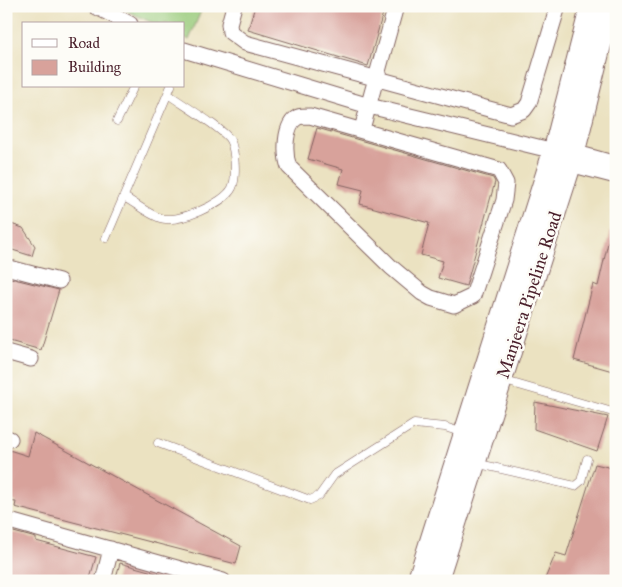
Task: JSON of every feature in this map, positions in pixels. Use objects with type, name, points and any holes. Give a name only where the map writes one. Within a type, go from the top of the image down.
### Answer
[{"type":"main road","name":"Manjeera Pipeline Road","points":[[418,581],[439,546],[475,463],[502,380],[559,154],[591,6]]},
{"type":"main road","name":"Manjeera Pipeline Road","points":[[437,581],[439,546],[464,434],[610,6]]},
{"type":"street","points":[[95,6],[126,22]]},
{"type":"street","points":[[234,6],[229,24],[230,32],[245,43],[511,115],[524,110],[529,103],[558,6]]},
{"type":"street","points":[[362,130],[396,6]]},
{"type":"street","points":[[185,53],[369,106],[559,154],[616,164]]},
{"type":"street","points":[[310,116],[362,130],[499,170],[504,175],[506,183],[504,200],[473,296],[454,305],[431,298],[422,293],[391,267],[289,166],[286,159],[286,146],[292,122],[299,117],[310,116]]},
{"type":"street","points":[[559,154],[616,176]]},
{"type":"street","points":[[6,267],[59,281]]},
{"type":"street","points":[[6,352],[31,359]]},
{"type":"street","points":[[6,520],[223,581]]},
{"type":"street","points":[[103,581],[111,549]]},
{"type":"lane","points":[[117,121],[133,88]]},
{"type":"lane","points":[[106,238],[170,88]]},
{"type":"lane","points":[[124,197],[160,218],[170,219],[203,210],[222,200],[232,188],[234,152],[229,138],[168,94]]},
{"type":"lane","points":[[502,380],[616,413]]},
{"type":"lane","points":[[158,443],[310,500],[319,496],[334,475],[414,424],[445,426],[464,434]]},
{"type":"lane","points":[[475,463],[575,486],[581,481],[587,458]]},
{"type":"green space","points":[[117,6],[203,6],[189,40],[185,38],[185,22],[151,22]]},
{"type":"building","points":[[255,6],[385,6],[368,66],[248,30]]},
{"type":"building","points":[[317,128],[493,178],[495,182],[466,286],[438,278],[443,261],[421,255],[429,223],[360,204],[363,190],[339,184],[343,169],[308,159]]},
{"type":"building","points":[[11,224],[23,228],[35,246],[32,256],[6,248],[6,228],[9,229]]},
{"type":"building","points":[[611,230],[616,231],[616,372],[574,360],[593,284],[598,286]]},
{"type":"building","points":[[6,277],[59,290],[41,350],[6,340]]},
{"type":"building","points":[[535,402],[608,417],[597,451],[534,429]]},
{"type":"building","points":[[34,433],[241,546],[236,564],[15,507],[16,502],[6,501],[6,449],[28,456]]},
{"type":"building","points":[[595,464],[616,469],[616,581],[544,581],[556,553],[566,556]]},
{"type":"building","points":[[6,530],[36,538],[36,541],[96,557],[89,581],[6,581]]},
{"type":"building","points":[[120,563],[171,577],[170,581],[115,581]]}]
